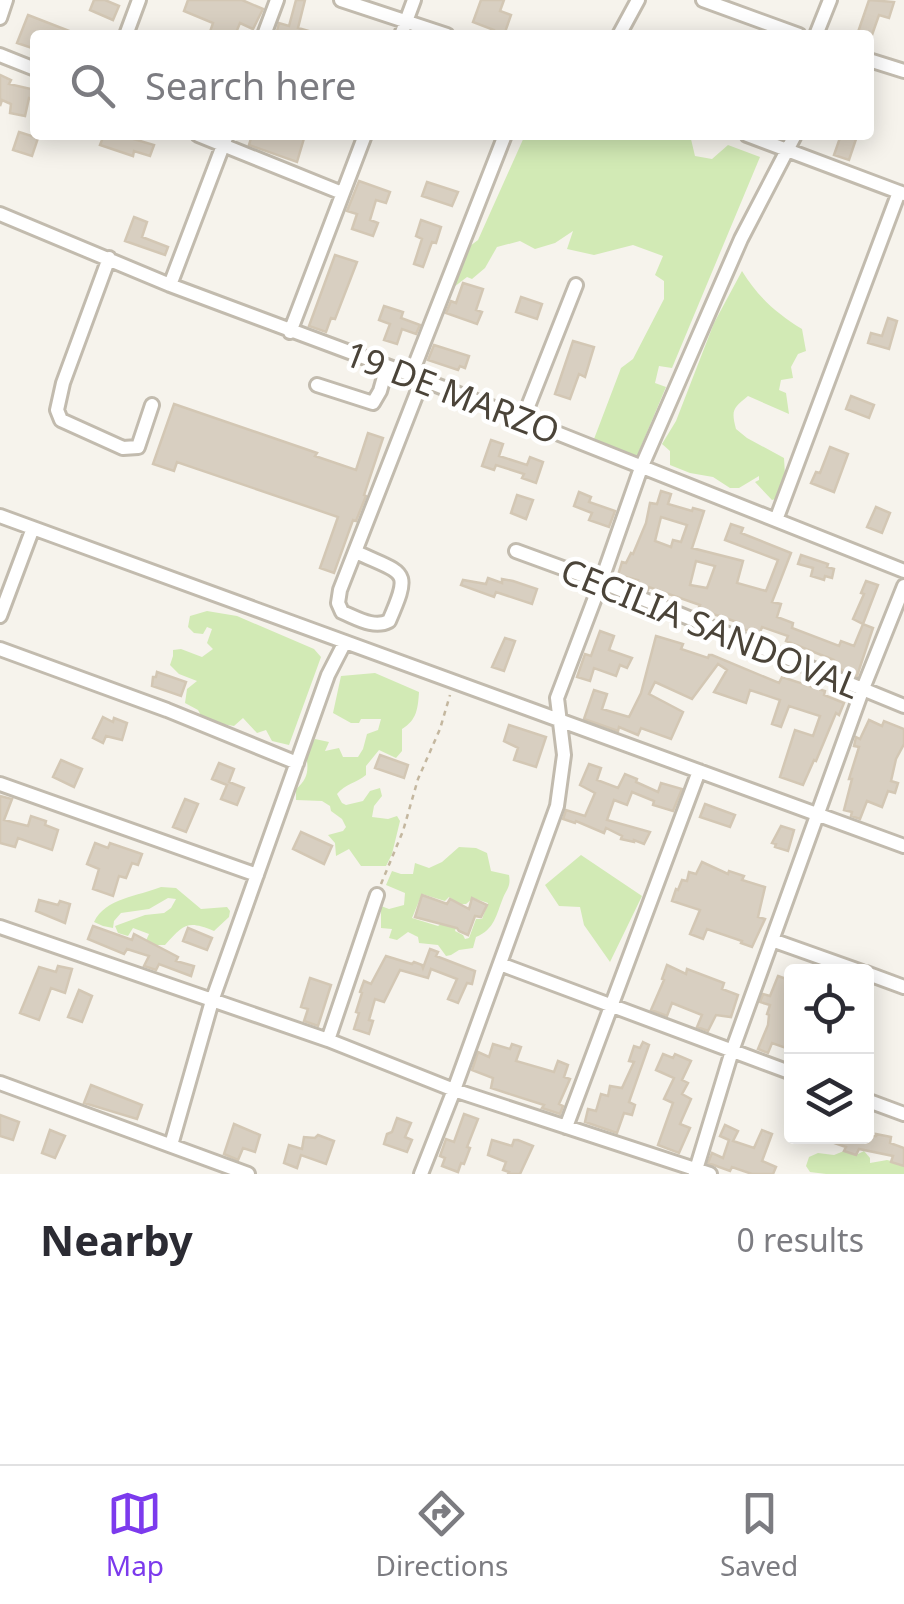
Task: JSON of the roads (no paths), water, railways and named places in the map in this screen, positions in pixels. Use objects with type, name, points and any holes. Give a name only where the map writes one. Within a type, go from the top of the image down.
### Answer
[{"type":"street","points":[[0,18],[6,0]]},
{"type":"street","points":[[128,30],[139,0]]},
{"type":"street","points":[[266,30],[278,0]]},
{"type":"street","points":[[341,0],[403,28],[414,0]]},
{"type":"street","points":[[623,30],[638,0]]},
{"type":"street","points":[[702,0],[786,30]]},
{"type":"street","points":[[818,30],[830,0]]},
{"type":"street","points":[[0,55],[30,66]]},
{"type":"street","points":[[874,62],[904,72]]},
{"type":"street","points":[[170,285],[225,140],[342,192]]},
{"type":"street","points":[[290,332],[363,140]]},
{"type":"street","points":[[356,552],[396,571],[402,578],[404,586],[389,621],[382,624],[342,612],[338,603],[340,590],[504,140]]},
{"type":"street","points":[[761,140],[902,193],[776,520]]},
{"type":"street","points":[[421,1174],[556,806],[564,755],[557,698],[641,468],[740,239],[793,140]]},
{"type":"street","name":"19 DE MARZO","points":[[0,214],[170,285],[388,366],[904,571]]},
{"type":"street","points":[[108,258],[62,383],[56,410],[62,420],[131,449],[138,447],[152,406]]},
{"type":"street","points":[[523,420],[576,285]]},
{"type":"street","points":[[317,385],[373,403],[388,366]]},
{"type":"street","points":[[0,516],[904,846]]},
{"type":"street","points":[[0,616],[33,528]]},
{"type":"street","name":"CECILIA SANDOVAL","points":[[516,552],[602,582],[904,706]]},
{"type":"street","points":[[695,1171],[772,940],[862,690],[904,586]]},
{"type":"street","points":[[172,1145],[212,1001],[328,675],[345,642]]},
{"type":"street","points":[[0,650],[167,710],[297,763]]},
{"type":"street","points":[[566,1127],[700,770]]},
{"type":"street","points":[[0,784],[257,876]]},
{"type":"street","points":[[328,1040],[377,895]]},
{"type":"street","points":[[0,927],[328,1040],[454,1090],[710,1174]]},
{"type":"street","points":[[772,940],[841,964]]},
{"type":"street","points":[[500,964],[784,1070]]},
{"type":"street","points":[[874,976],[904,986]]},
{"type":"street","points":[[0,1083],[248,1174]]},
{"type":"street","points":[[874,1103],[904,1114]]}]
